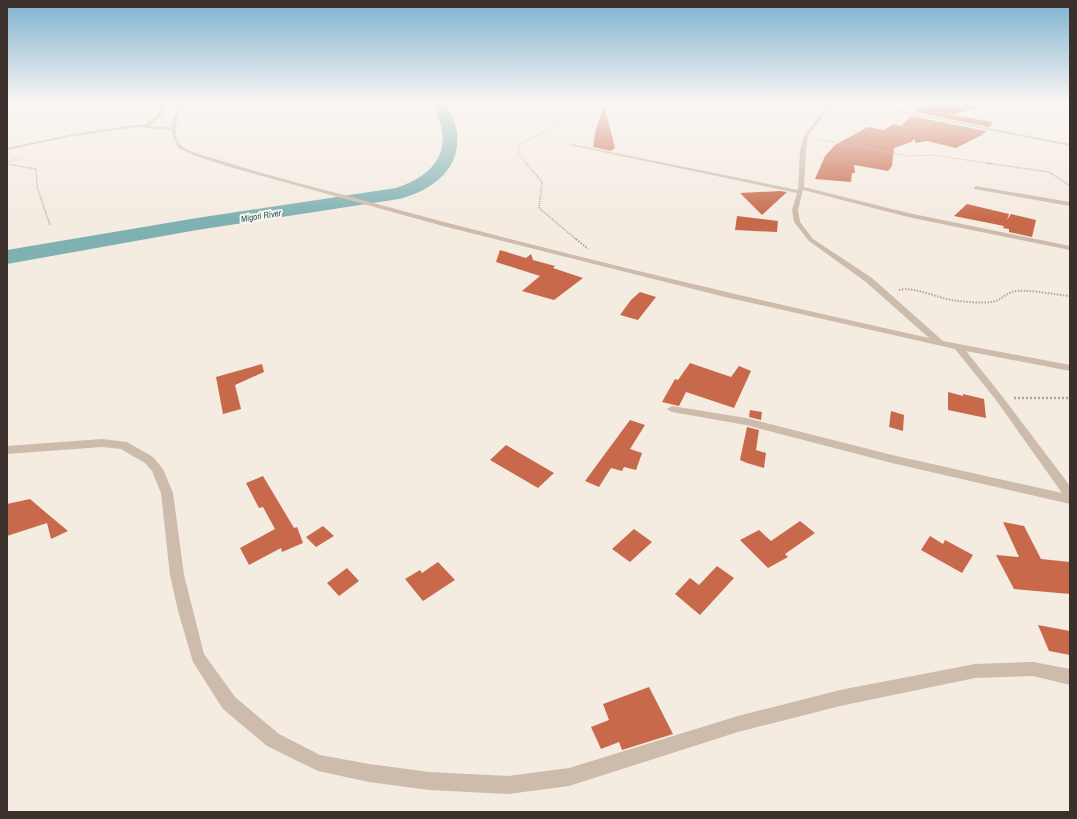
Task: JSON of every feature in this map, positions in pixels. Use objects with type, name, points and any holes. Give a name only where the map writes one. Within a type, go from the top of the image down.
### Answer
[{"type":"street","points":[[7,148],[36,142]]},
{"type":"street","points":[[177,142],[180,147],[198,155],[306,187],[607,265],[732,296],[941,344],[1070,368]]},
{"type":"street","points":[[805,142],[800,190],[796,204],[795,215],[797,222],[806,235],[869,280],[935,337],[941,344]]},
{"type":"street","points":[[1056,142],[1070,145]]},
{"type":"street","points":[[571,145],[800,190],[901,214],[1070,248]]},
{"type":"street","points":[[976,188],[1070,204]]},
{"type":"street","points":[[958,347],[999,398],[1070,495]]},
{"type":"street","points":[[672,409],[707,413],[747,422],[869,453],[1070,499]]},
{"type":"street","points":[[7,450],[109,444],[123,445],[149,460],[157,469],[166,492],[177,575],[198,657],[229,703],[273,740],[318,763],[368,773],[429,781],[508,785],[569,777],[738,724],[840,698],[975,671],[1033,669],[1070,677]]},
{"type":"path","points":[[525,142],[519,146],[518,153],[542,182],[539,208],[607,265]]},
{"type":"path","points":[[838,142],[908,156],[933,155],[1049,172],[1070,186]]},
{"type":"path","points":[[7,164],[36,169],[37,187],[50,225]]},
{"type":"path","points":[[886,296],[903,289],[918,291],[947,300],[973,302],[995,301],[1012,292],[1022,291],[1070,296]]},
{"type":"path","points":[[999,398],[1070,398]]},
{"type":"building","points":[[594,142],[614,142],[615,148],[611,151],[593,147]]},
{"type":"building","points":[[840,142],[910,142],[894,148],[892,166],[888,171],[854,165],[855,173],[852,173],[851,182],[815,179],[825,156],[835,145]]},
{"type":"building","points":[[932,142],[968,142],[956,148]]},
{"type":"building","points":[[787,192],[762,215],[740,193]]},
{"type":"building","points":[[967,204],[1009,214],[1007,220],[1011,214],[1036,220],[1032,237],[1009,232],[1009,229],[1003,228],[1004,226],[954,216]]},
{"type":"building","points":[[737,216],[778,221],[777,232],[735,230]]},
{"type":"building","points":[[500,250],[526,258],[531,254],[533,260],[555,266],[553,268],[583,278],[554,300],[522,291],[540,276],[496,262]]},
{"type":"building","points":[[640,292],[656,297],[638,320],[620,315],[631,300]]},
{"type":"building","points":[[690,363],[731,377],[739,366],[751,371],[734,408],[686,392],[679,406],[662,402],[675,379],[678,380]]},
{"type":"building","points":[[262,364],[264,372],[235,385],[241,409],[223,414],[216,377]]},
{"type":"building","points":[[948,392],[984,399],[986,418],[948,410]]},
{"type":"building","points":[[750,410],[762,412],[761,420],[749,417]]},
{"type":"building","points":[[891,411],[904,415],[903,431],[889,427]]},
{"type":"building","points":[[630,420],[645,425],[630,449],[642,453],[636,470],[624,467],[622,471],[611,468],[599,487],[585,481]]},
{"type":"building","points":[[747,427],[759,430],[756,450],[766,453],[764,468],[740,460]]},
{"type":"building","points":[[506,445],[554,473],[538,488],[490,460]]},
{"type":"building","points":[[263,476],[294,528],[297,527],[303,543],[282,552],[281,548],[249,565],[240,548],[275,529],[263,507],[259,508],[246,483]]},
{"type":"building","points":[[30,499],[68,531],[51,539],[47,523],[7,536],[7,504]]},
{"type":"building","points":[[800,521],[815,533],[785,554],[788,557],[768,568],[740,540],[759,530],[771,541]]},
{"type":"building","points":[[1003,522],[1024,526],[1041,559],[1070,562],[1070,594],[1014,589],[996,555],[1019,557]]},
{"type":"building","points":[[323,526],[334,536],[316,547],[306,537]]},
{"type":"building","points":[[634,529],[652,542],[630,562],[612,549]]},
{"type":"building","points":[[930,536],[943,544],[945,540],[973,555],[962,573],[921,550]]},
{"type":"building","points":[[438,562],[455,580],[423,601],[405,579],[420,570],[422,573]]},
{"type":"building","points":[[717,566],[734,578],[700,615],[675,594],[690,578],[699,585]]},
{"type":"building","points":[[347,568],[359,581],[339,596],[327,583]]},
{"type":"building","points":[[1038,625],[1070,631],[1070,655],[1049,651]]},
{"type":"building","points":[[649,687],[673,734],[622,750],[619,742],[601,749],[591,727],[609,720],[603,704]]},
{"type":"waterway","name":"Migori River","points":[[7,257],[197,224],[399,193],[420,184],[437,173],[448,156],[450,142]]}]
